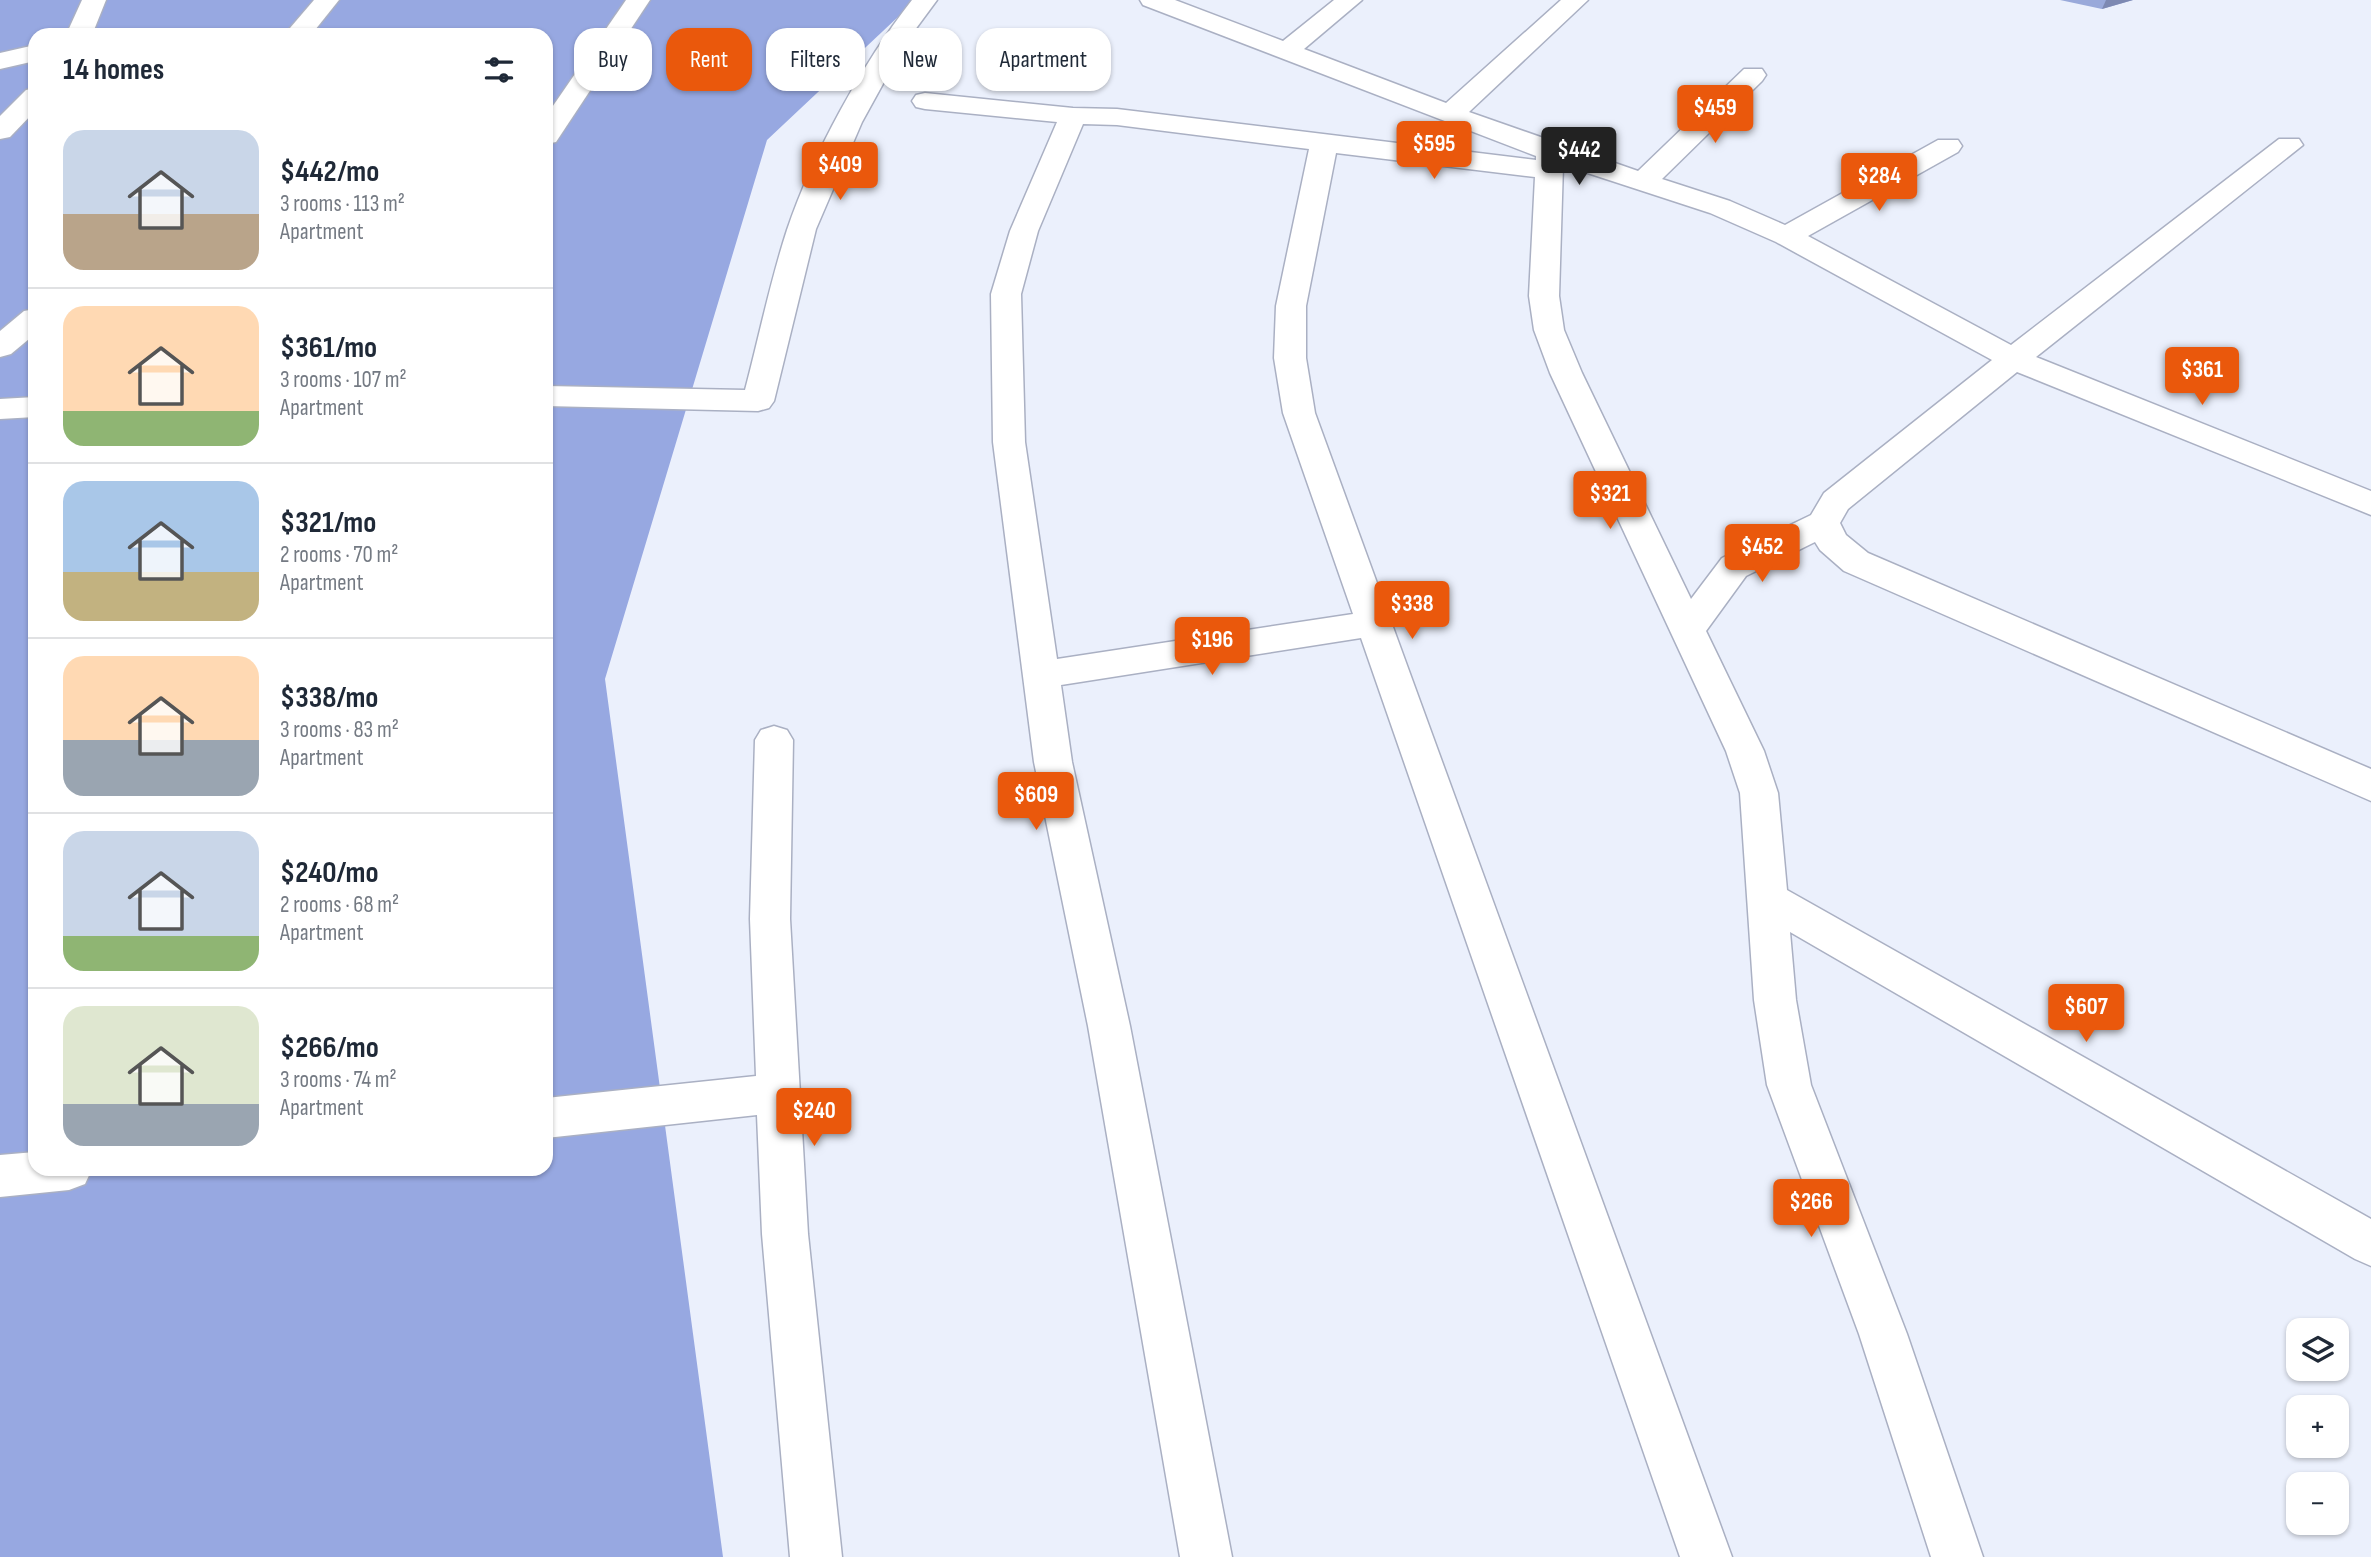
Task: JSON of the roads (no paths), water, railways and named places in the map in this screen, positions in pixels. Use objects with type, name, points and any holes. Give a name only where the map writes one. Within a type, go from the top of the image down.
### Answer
[{"type":"street","points":[[82,28],[94,0]]},
{"type":"street","points":[[303,28],[327,0]]},
{"type":"street","points":[[553,126],[638,0]]},
{"type":"street","points":[[553,396],[758,401],[802,229],[848,122],[894,40],[925,0]]},
{"type":"street","points":[[1152,0],[1450,114],[1550,161]]},
{"type":"street","points":[[1285,52],[1350,0]]},
{"type":"street","points":[[1450,114],[1576,0]]},
{"type":"street","points":[[0,61],[28,55]]},
{"type":"street","points":[[1644,181],[1752,75]]},
{"type":"street","points":[[925,101],[1073,116],[1117,117],[1324,144],[1550,161],[1644,181],[1720,207],[1786,236],[2013,359],[2371,504]]},
{"type":"street","points":[[0,131],[28,103]]},
{"type":"street","points":[[1073,116],[1024,231],[1006,294],[1009,442],[1053,762],[1111,1040],[1206,1557]]},
{"type":"street","points":[[1324,144],[1291,306],[1290,358],[1299,413],[1706,1557]]},
{"type":"street","points":[[1687,630],[1734,567],[1823,523],[1836,502],[2013,359],[2289,145]]},
{"type":"street","points":[[1786,236],[1948,146]]},
{"type":"street","points":[[1550,161],[1544,296],[1549,330],[1745,751],[1759,793],[1775,1000],[1789,1085],[1884,1334],[1957,1557]]},
{"type":"street","points":[[0,347],[28,324]]},
{"type":"street","points":[[0,409],[28,408]]},
{"type":"street","points":[[1823,523],[1832,542],[1856,562],[2371,786]]},
{"type":"street","points":[[1041,675],[1375,623]]},
{"type":"street","points":[[774,740],[770,919],[785,1234],[816,1557]]},
{"type":"street","points":[[1769,900],[2371,1244]]},
{"type":"street","points":[[553,1117],[779,1093]]},
{"type":"street","points":[[0,1176],[28,1173]]}]
